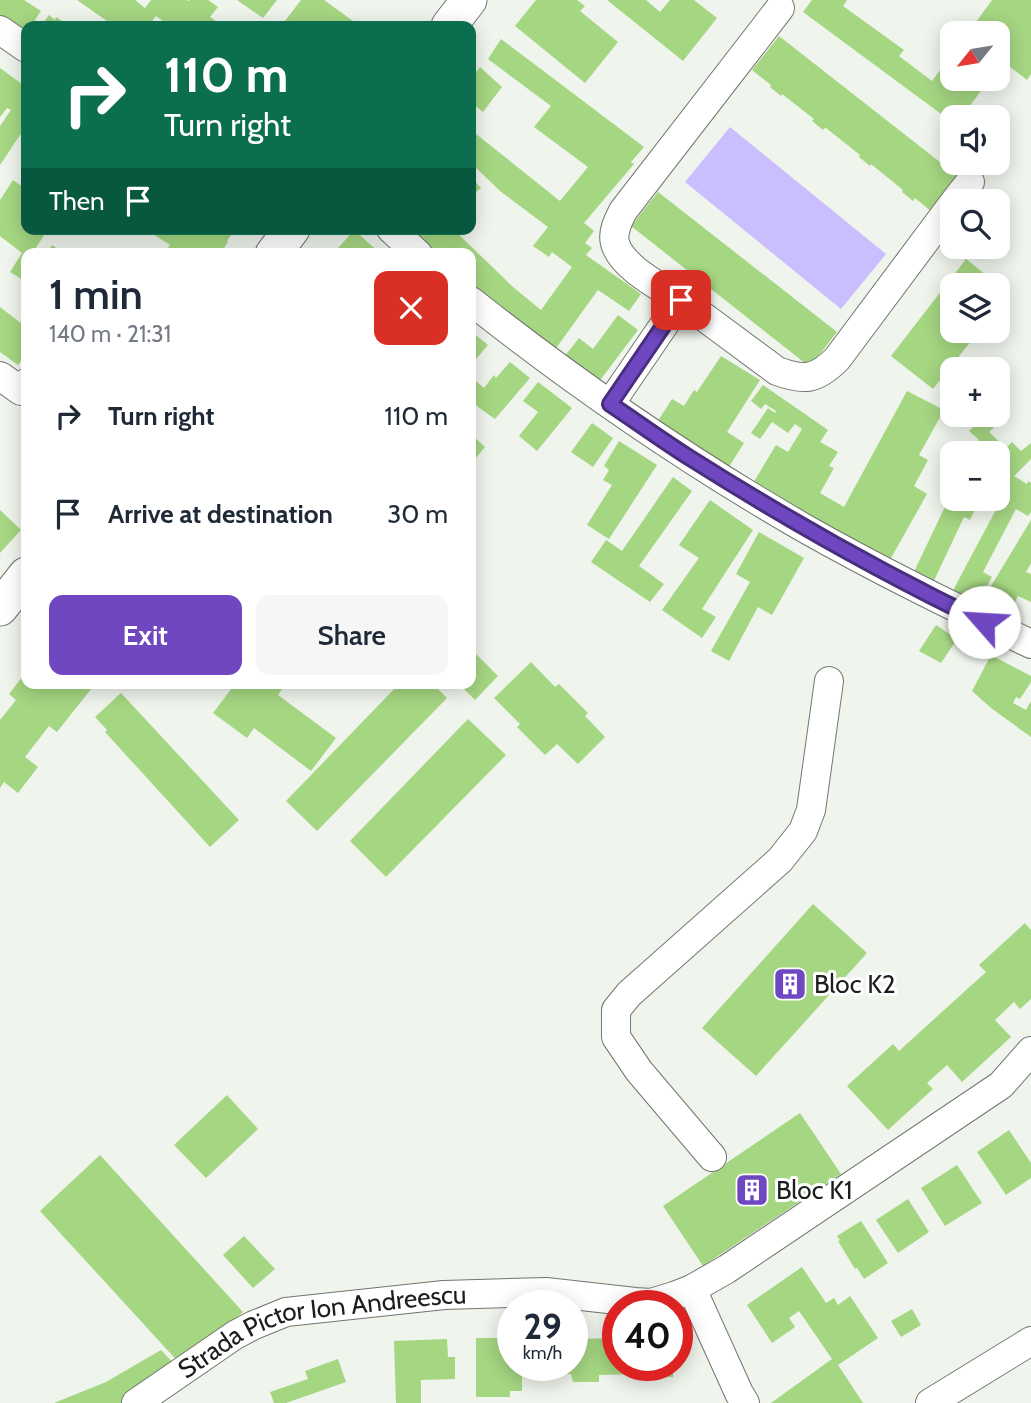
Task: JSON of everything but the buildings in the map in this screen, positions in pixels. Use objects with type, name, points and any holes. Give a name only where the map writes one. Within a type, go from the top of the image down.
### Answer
[{"type":"main road","points":[[453,21],[469,0]]},
{"type":"main road","points":[[0,608],[21,581]]},
{"type":"street","points":[[780,8],[623,211],[617,223],[614,240],[619,253],[629,264],[777,372],[794,377],[808,377],[826,370],[837,359],[940,221]]},
{"type":"street","points":[[0,30],[21,45]]},
{"type":"street","points":[[397,235],[412,248]]},
{"type":"street","points":[[610,404],[681,300]]},
{"type":"street","points":[[476,305],[610,404],[687,456],[802,527],[914,588],[1031,644]]},
{"type":"street","points":[[0,376],[21,391]]},
{"type":"street","points":[[712,1157],[639,1071],[616,1037],[616,1010],[629,994],[780,860],[803,831],[811,810],[829,681]]},
{"type":"street","name":"Strada Pictor Ion Andreescu","points":[[136,1403],[235,1335],[286,1312],[444,1295],[546,1292],[651,1303],[692,1289],[727,1269],[1001,1085],[1031,1051]]},
{"type":"street","points":[[692,1289],[733,1381],[746,1403]]},
{"type":"street","points":[[930,1403],[1031,1341]]},
{"type":"shaded area","points":[[730,127],[886,254],[841,309],[685,182]]},
{"type":"place","name":"Bloc K2","points":[[790,984]]},
{"type":"place","name":"Bloc K1","points":[[752,1190]]},
{"type":"route","points":[[681,300],[610,404],[687,456],[802,527],[914,588],[984,622]]}]
